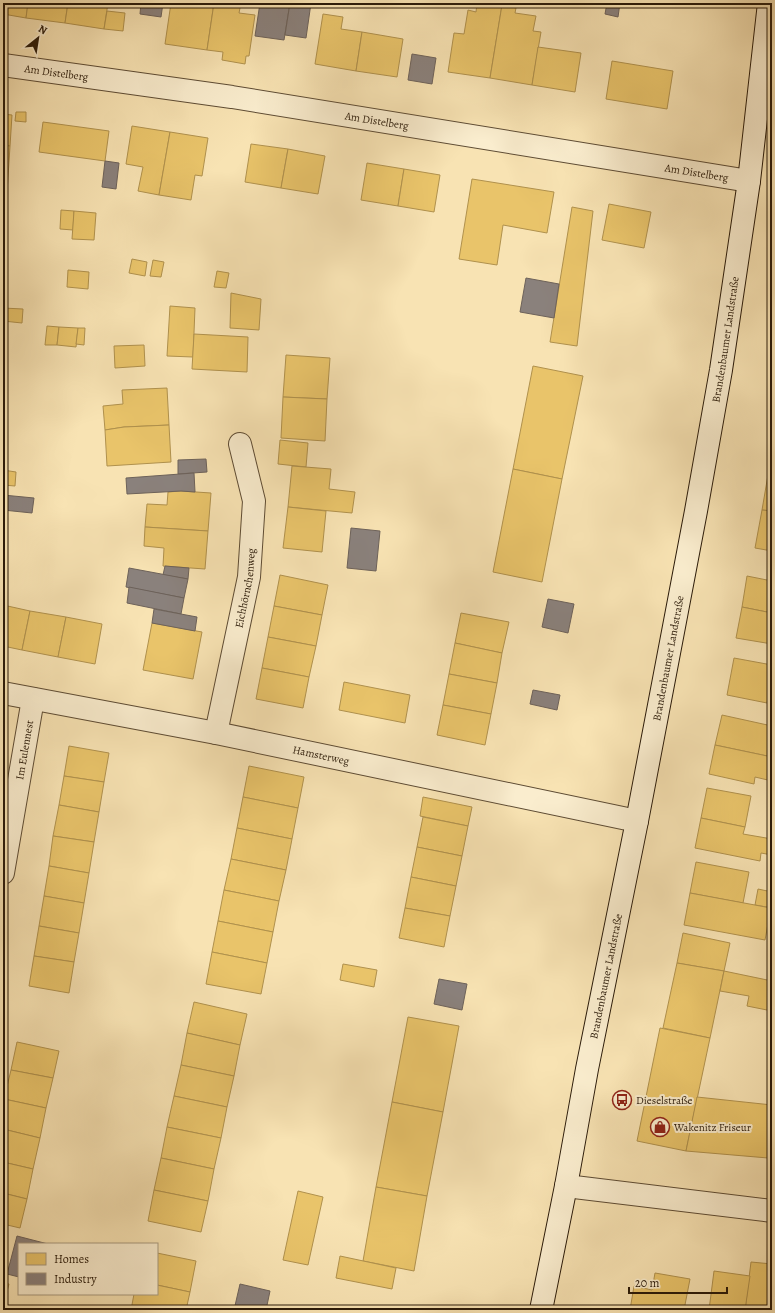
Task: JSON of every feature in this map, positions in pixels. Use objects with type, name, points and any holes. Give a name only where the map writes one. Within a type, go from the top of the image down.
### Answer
[{"type":"street","name":"Brandenbaumer Landstraße","points":[[541,1310],[566,1186],[587,1069],[637,821],[714,410],[728,328],[749,181],[769,3]]},
{"type":"street","name":"Am Distelberg","points":[[3,65],[232,97],[749,181]]},
{"type":"street","name":"Eichhörnchenweg","points":[[216,733],[249,577],[254,500],[240,444]]},
{"type":"street","name":"Hamsterweg","points":[[3,693],[216,733],[637,821]]},
{"type":"street","name":"Im Eulennest","points":[[3,873],[33,698]]},
{"type":"street","points":[[566,1186],[772,1211]]},
{"type":"building: Homes","points":[[4,3],[28,3],[26,18],[3,14]]},
{"type":"building: Homes","points":[[28,3],[68,3],[65,23],[26,18]]},
{"type":"building: Homes","points":[[68,3],[108,3],[104,29],[65,23]]},
{"type":"building: Homes","points":[[171,3],[214,3],[207,50],[165,44]]},
{"type":"building: Homes","points":[[214,3],[241,3],[239,13],[255,15],[249,56],[246,56],[245,64],[222,60],[223,52],[207,50]]},
{"type":"building: Homes","points":[[477,3],[498,3],[497,5],[502,5],[490,78],[448,72],[454,33],[464,34],[468,10],[476,12]]},
{"type":"building: Homes","points":[[502,5],[516,8],[515,13],[536,16],[533,31],[541,32],[532,85],[490,78]]},
{"type":"building: Homes","points":[[107,11],[125,13],[123,31],[104,29]]},
{"type":"building: Homes","points":[[323,14],[343,17],[341,29],[362,32],[356,71],[315,64]]},
{"type":"building: Homes","points":[[362,32],[403,39],[397,77],[356,71]]},
{"type":"building: Homes","points":[[538,47],[581,53],[575,92],[532,85]]},
{"type":"building: Homes","points":[[612,61],[673,71],[667,109],[606,99]]},
{"type":"building: Homes","points":[[16,112],[26,112],[26,122],[15,121]]},
{"type":"building: Homes","points":[[3,114],[12,115],[10,146],[3,145]]},
{"type":"building: Homes","points":[[43,122],[109,131],[105,161],[39,152]]},
{"type":"building: Homes","points":[[132,126],[170,132],[159,195],[138,191],[143,167],[126,164]]},
{"type":"building: Homes","points":[[170,132],[208,138],[202,176],[195,175],[191,200],[159,195]]},
{"type":"building: Homes","points":[[251,144],[288,149],[281,188],[245,182]]},
{"type":"building: Homes","points":[[3,145],[10,146],[8,177],[3,176]]},
{"type":"building: Homes","points":[[288,149],[325,156],[318,194],[281,188]]},
{"type":"building: Homes","points":[[367,163],[404,169],[398,206],[361,200]]},
{"type":"building: Homes","points":[[404,169],[440,175],[434,212],[398,206]]},
{"type":"building: Homes","points":[[3,176],[8,177],[6,208],[3,207]]},
{"type":"building: Homes","points":[[472,179],[554,192],[547,233],[503,225],[497,265],[459,259]]},
{"type":"building: Homes","points":[[609,204],[651,212],[644,248],[602,240]]},
{"type":"building: Homes","points":[[3,207],[6,208],[4,238],[3,238]]},
{"type":"building: Homes","points":[[572,207],[593,211],[577,346],[550,342]]},
{"type":"building: Homes","points":[[61,210],[74,211],[73,230],[60,229]]},
{"type":"building: Homes","points":[[74,211],[96,213],[94,240],[72,239]]},
{"type":"building: Homes","points":[[132,259],[147,262],[145,276],[129,273]]},
{"type":"building: Homes","points":[[153,260],[164,262],[161,277],[150,276]]},
{"type":"building: Homes","points":[[68,270],[89,272],[88,289],[67,287]]},
{"type":"building: Homes","points":[[217,271],[229,273],[226,288],[214,287]]},
{"type":"building: Homes","points":[[231,293],[261,299],[259,330],[230,328]]},
{"type":"building: Homes","points":[[170,306],[195,308],[193,357],[167,356]]},
{"type":"building: Homes","points":[[3,308],[23,309],[22,323],[3,321]]},
{"type":"building: Homes","points":[[47,326],[59,327],[57,345],[45,345]]},
{"type":"building: Homes","points":[[59,327],[78,328],[76,347],[57,345]]},
{"type":"building: Homes","points":[[78,328],[85,328],[84,345],[76,344]]},
{"type":"building: Homes","points":[[194,334],[248,337],[247,372],[192,369]]},
{"type":"building: Homes","points":[[144,345],[145,366],[115,368],[114,346]]},
{"type":"building: Homes","points":[[286,355],[330,358],[327,399],[283,397]]},
{"type":"building: Homes","points":[[533,366],[583,376],[562,479],[513,469]]},
{"type":"building: Homes","points":[[167,388],[169,425],[124,427],[105,430],[103,406],[123,404],[122,390]]},
{"type":"building: Homes","points":[[283,397],[327,399],[325,441],[281,438]]},
{"type":"building: Homes","points":[[169,425],[171,462],[107,466],[105,430],[124,427]]},
{"type":"building: Homes","points":[[280,440],[308,443],[306,467],[278,464]]},
{"type":"building: Homes","points":[[292,466],[331,469],[329,489],[355,492],[352,513],[288,507]]},
{"type":"building: Homes","points":[[513,469],[562,479],[542,582],[493,572]]},
{"type":"building: Homes","points":[[769,469],[772,470],[772,511],[762,510]]},
{"type":"building: Homes","points":[[3,470],[16,472],[15,486],[3,485]]},
{"type":"building: Homes","points":[[181,491],[211,493],[208,531],[145,527],[147,504],[167,505],[168,492]]},
{"type":"building: Homes","points":[[288,507],[326,511],[322,552],[283,548]]},
{"type":"building: Homes","points":[[762,510],[772,511],[772,551],[755,548]]},
{"type":"building: Homes","points":[[145,527],[208,531],[205,569],[163,566],[164,548],[144,546]]},
{"type":"building: Homes","points":[[280,575],[328,585],[322,615],[274,606]]},
{"type":"building: Homes","points":[[747,576],[772,581],[772,613],[742,607]]},
{"type":"building: Homes","points":[[3,605],[30,611],[22,650],[3,646]]},
{"type":"building: Homes","points":[[274,606],[322,615],[316,646],[268,637]]},
{"type":"building: Homes","points":[[742,607],[772,613],[772,644],[736,638]]},
{"type":"building: Homes","points":[[30,611],[66,617],[58,657],[22,650]]},
{"type":"building: Homes","points":[[461,613],[509,622],[502,653],[455,643]]},
{"type":"building: Homes","points":[[66,617],[102,624],[95,664],[58,657]]},
{"type":"building: Homes","points":[[152,623],[202,632],[193,679],[143,670]]},
{"type":"building: Homes","points":[[268,637],[316,646],[309,677],[262,668]]},
{"type":"building: Homes","points":[[455,643],[502,653],[497,683],[449,674]]},
{"type":"building: Homes","points":[[734,658],[772,665],[772,676],[767,703],[727,695]]},
{"type":"building: Homes","points":[[262,668],[309,677],[303,708],[256,699]]},
{"type":"building: Homes","points":[[449,674],[497,683],[491,714],[443,705]]},
{"type":"building: Homes","points":[[344,682],[410,695],[405,723],[339,710]]},
{"type":"building: Homes","points":[[443,705],[491,714],[485,745],[437,735]]},
{"type":"building: Homes","points":[[722,715],[772,726],[772,757],[715,745]]},
{"type":"building: Homes","points":[[715,745],[772,757],[772,781],[755,777],[754,784],[709,774]]},
{"type":"building: Homes","points":[[69,746],[109,753],[104,782],[64,776]]},
{"type":"building: Homes","points":[[249,766],[304,777],[298,808],[243,797]]},
{"type":"building: Homes","points":[[64,776],[104,782],[99,812],[59,805]]},
{"type":"building: Homes","points":[[707,788],[751,796],[745,827],[701,818]]},
{"type":"building: Homes","points":[[243,797],[298,808],[292,839],[237,828]]},
{"type":"building: Homes","points":[[423,797],[472,807],[468,826],[420,816]]},
{"type":"building: Homes","points":[[59,805],[99,812],[94,842],[53,836]]},
{"type":"building: Homes","points":[[423,817],[468,826],[462,856],[417,847]]},
{"type":"building: Homes","points":[[701,818],[745,827],[743,834],[772,839],[772,855],[761,853],[760,861],[695,848]]},
{"type":"building: Homes","points":[[237,828],[292,839],[286,870],[231,859]]},
{"type":"building: Homes","points":[[53,836],[94,842],[89,873],[49,866]]},
{"type":"building: Homes","points":[[417,847],[462,856],[456,886],[411,877]]},
{"type":"building: Homes","points":[[231,859],[286,870],[279,901],[224,890]]},
{"type":"building: Homes","points":[[696,862],[749,872],[743,903],[690,893]]},
{"type":"building: Homes","points":[[49,866],[89,873],[84,903],[44,896]]},
{"type":"building: Homes","points":[[411,877],[456,886],[450,916],[405,908]]},
{"type":"building: Homes","points":[[758,889],[772,892],[772,908],[755,905]]},
{"type":"building: Homes","points":[[224,890],[279,901],[273,932],[218,921]]},
{"type":"building: Homes","points":[[690,893],[771,908],[765,940],[684,925]]},
{"type":"building: Homes","points":[[44,896],[84,903],[79,933],[39,926]]},
{"type":"building: Homes","points":[[405,908],[450,916],[444,947],[399,938]]},
{"type":"building: Homes","points":[[218,921],[273,932],[267,963],[212,952]]},
{"type":"building: Homes","points":[[39,926],[79,933],[74,962],[34,956]]},
{"type":"building: Homes","points":[[683,933],[730,943],[724,971],[677,963]]},
{"type":"building: Homes","points":[[212,952],[267,963],[261,994],[206,984]]},
{"type":"building: Homes","points":[[34,956],[74,962],[69,993],[29,986]]},
{"type":"building: Homes","points":[[677,963],[724,971],[710,1038],[663,1028]]},
{"type":"building: Homes","points":[[343,964],[377,970],[374,987],[340,980]]},
{"type":"building: Homes","points":[[724,971],[772,981],[772,1011],[747,1006],[749,996],[720,991]]},
{"type":"building: Homes","points":[[194,1002],[247,1014],[240,1045],[187,1033]]},
{"type":"building: Homes","points":[[408,1017],[459,1026],[443,1112],[392,1102]]},
{"type":"building: Homes","points":[[660,1028],[710,1038],[686,1151],[637,1141]]},
{"type":"building: Homes","points":[[187,1033],[240,1045],[234,1076],[181,1065]]},
{"type":"building: Homes","points":[[17,1042],[59,1051],[53,1078],[11,1070]]},
{"type":"building: Homes","points":[[181,1065],[234,1076],[227,1107],[174,1096]]},
{"type":"building: Homes","points":[[11,1070],[53,1078],[46,1108],[4,1099]]},
{"type":"building: Homes","points":[[174,1096],[227,1107],[221,1138],[167,1127]]},
{"type":"building: Homes","points":[[697,1097],[772,1105],[772,1124],[768,1158],[686,1151]]},
{"type":"building: Homes","points":[[4,1099],[46,1108],[40,1138],[3,1129]]},
{"type":"building: Homes","points":[[392,1102],[443,1112],[427,1196],[376,1187]]},
{"type":"building: Homes","points":[[772,1124],[772,1158],[768,1158]]},
{"type":"building: Homes","points":[[167,1127],[221,1138],[214,1169],[161,1158]]},
{"type":"building: Homes","points":[[3,1129],[40,1138],[33,1169],[3,1162]]},
{"type":"building: Homes","points":[[161,1158],[214,1169],[208,1201],[154,1190]]},
{"type":"building: Homes","points":[[3,1162],[33,1169],[27,1199],[3,1193]]},
{"type":"building: Homes","points":[[376,1187],[427,1196],[414,1271],[363,1261]]},
{"type":"building: Homes","points":[[154,1190],[208,1201],[201,1232],[148,1221]]},
{"type":"building: Homes","points":[[298,1191],[323,1197],[308,1265],[283,1260]]},
{"type":"building: Homes","points":[[3,1193],[27,1199],[20,1228],[3,1224]]},
{"type":"building: Homes","points":[[158,1253],[196,1261],[190,1292],[158,1285]]},
{"type":"building: Homes","points":[[340,1256],[396,1268],[392,1289],[336,1278]]},
{"type":"building: Homes","points":[[751,1262],[772,1264],[772,1310],[745,1310]]},
{"type":"building: Homes","points":[[714,1271],[750,1276],[745,1310],[709,1310]]},
{"type":"building: Homes","points":[[655,1273],[690,1279],[684,1310],[630,1310],[634,1286],[652,1290]]},
{"type":"building: Homes","points":[[3,1283],[9,1284],[3,1306]]},
{"type":"building: Homes","points":[[158,1285],[190,1292],[186,1310],[131,1310],[134,1295],[158,1295]]},
{"type":"building: Industry","points":[[141,3],[163,3],[161,17],[140,14]]},
{"type":"building: Industry","points":[[260,3],[290,3],[284,40],[255,36]]},
{"type":"building: Industry","points":[[290,3],[311,3],[306,38],[285,35]]},
{"type":"building: Industry","points":[[607,3],[620,3],[618,17],[605,14]]},
{"type":"building: Industry","points":[[412,54],[436,58],[432,84],[408,80]]},
{"type":"building: Industry","points":[[105,161],[119,163],[116,189],[102,187]]},
{"type":"building: Industry","points":[[526,278],[559,284],[554,318],[520,312]]},
{"type":"building: Industry","points":[[206,459],[207,472],[178,474],[178,460]]},
{"type":"building: Industry","points":[[194,473],[195,492],[181,491],[127,494],[126,478]]},
{"type":"building: Industry","points":[[3,495],[34,498],[32,513],[3,510]]},
{"type":"building: Industry","points":[[351,528],[380,531],[376,571],[347,568]]},
{"type":"building: Industry","points":[[165,566],[189,568],[188,579],[163,575]]},
{"type":"building: Industry","points":[[129,568],[188,579],[184,598],[126,587]]},
{"type":"building: Industry","points":[[129,587],[184,598],[181,614],[127,603]]},
{"type":"building: Industry","points":[[548,599],[574,604],[568,633],[542,627]]},
{"type":"building: Industry","points":[[154,609],[197,617],[195,631],[152,623]]},
{"type":"building: Industry","points":[[533,690],[560,695],[557,710],[530,704]]},
{"type":"building: Industry","points":[[439,979],[467,984],[462,1010],[434,1004]]},
{"type":"building: Industry","points":[[17,1236],[44,1243],[18,1243],[18,1277],[7,1274]]},
{"type":"building: Industry","points":[[240,1284],[270,1291],[266,1310],[234,1310]]},
{"type":"place","name":"Dieselstraße","points":[[622,1100]]},
{"type":"place","name":"Wakenitz Friseur","points":[[660,1127]]}]
